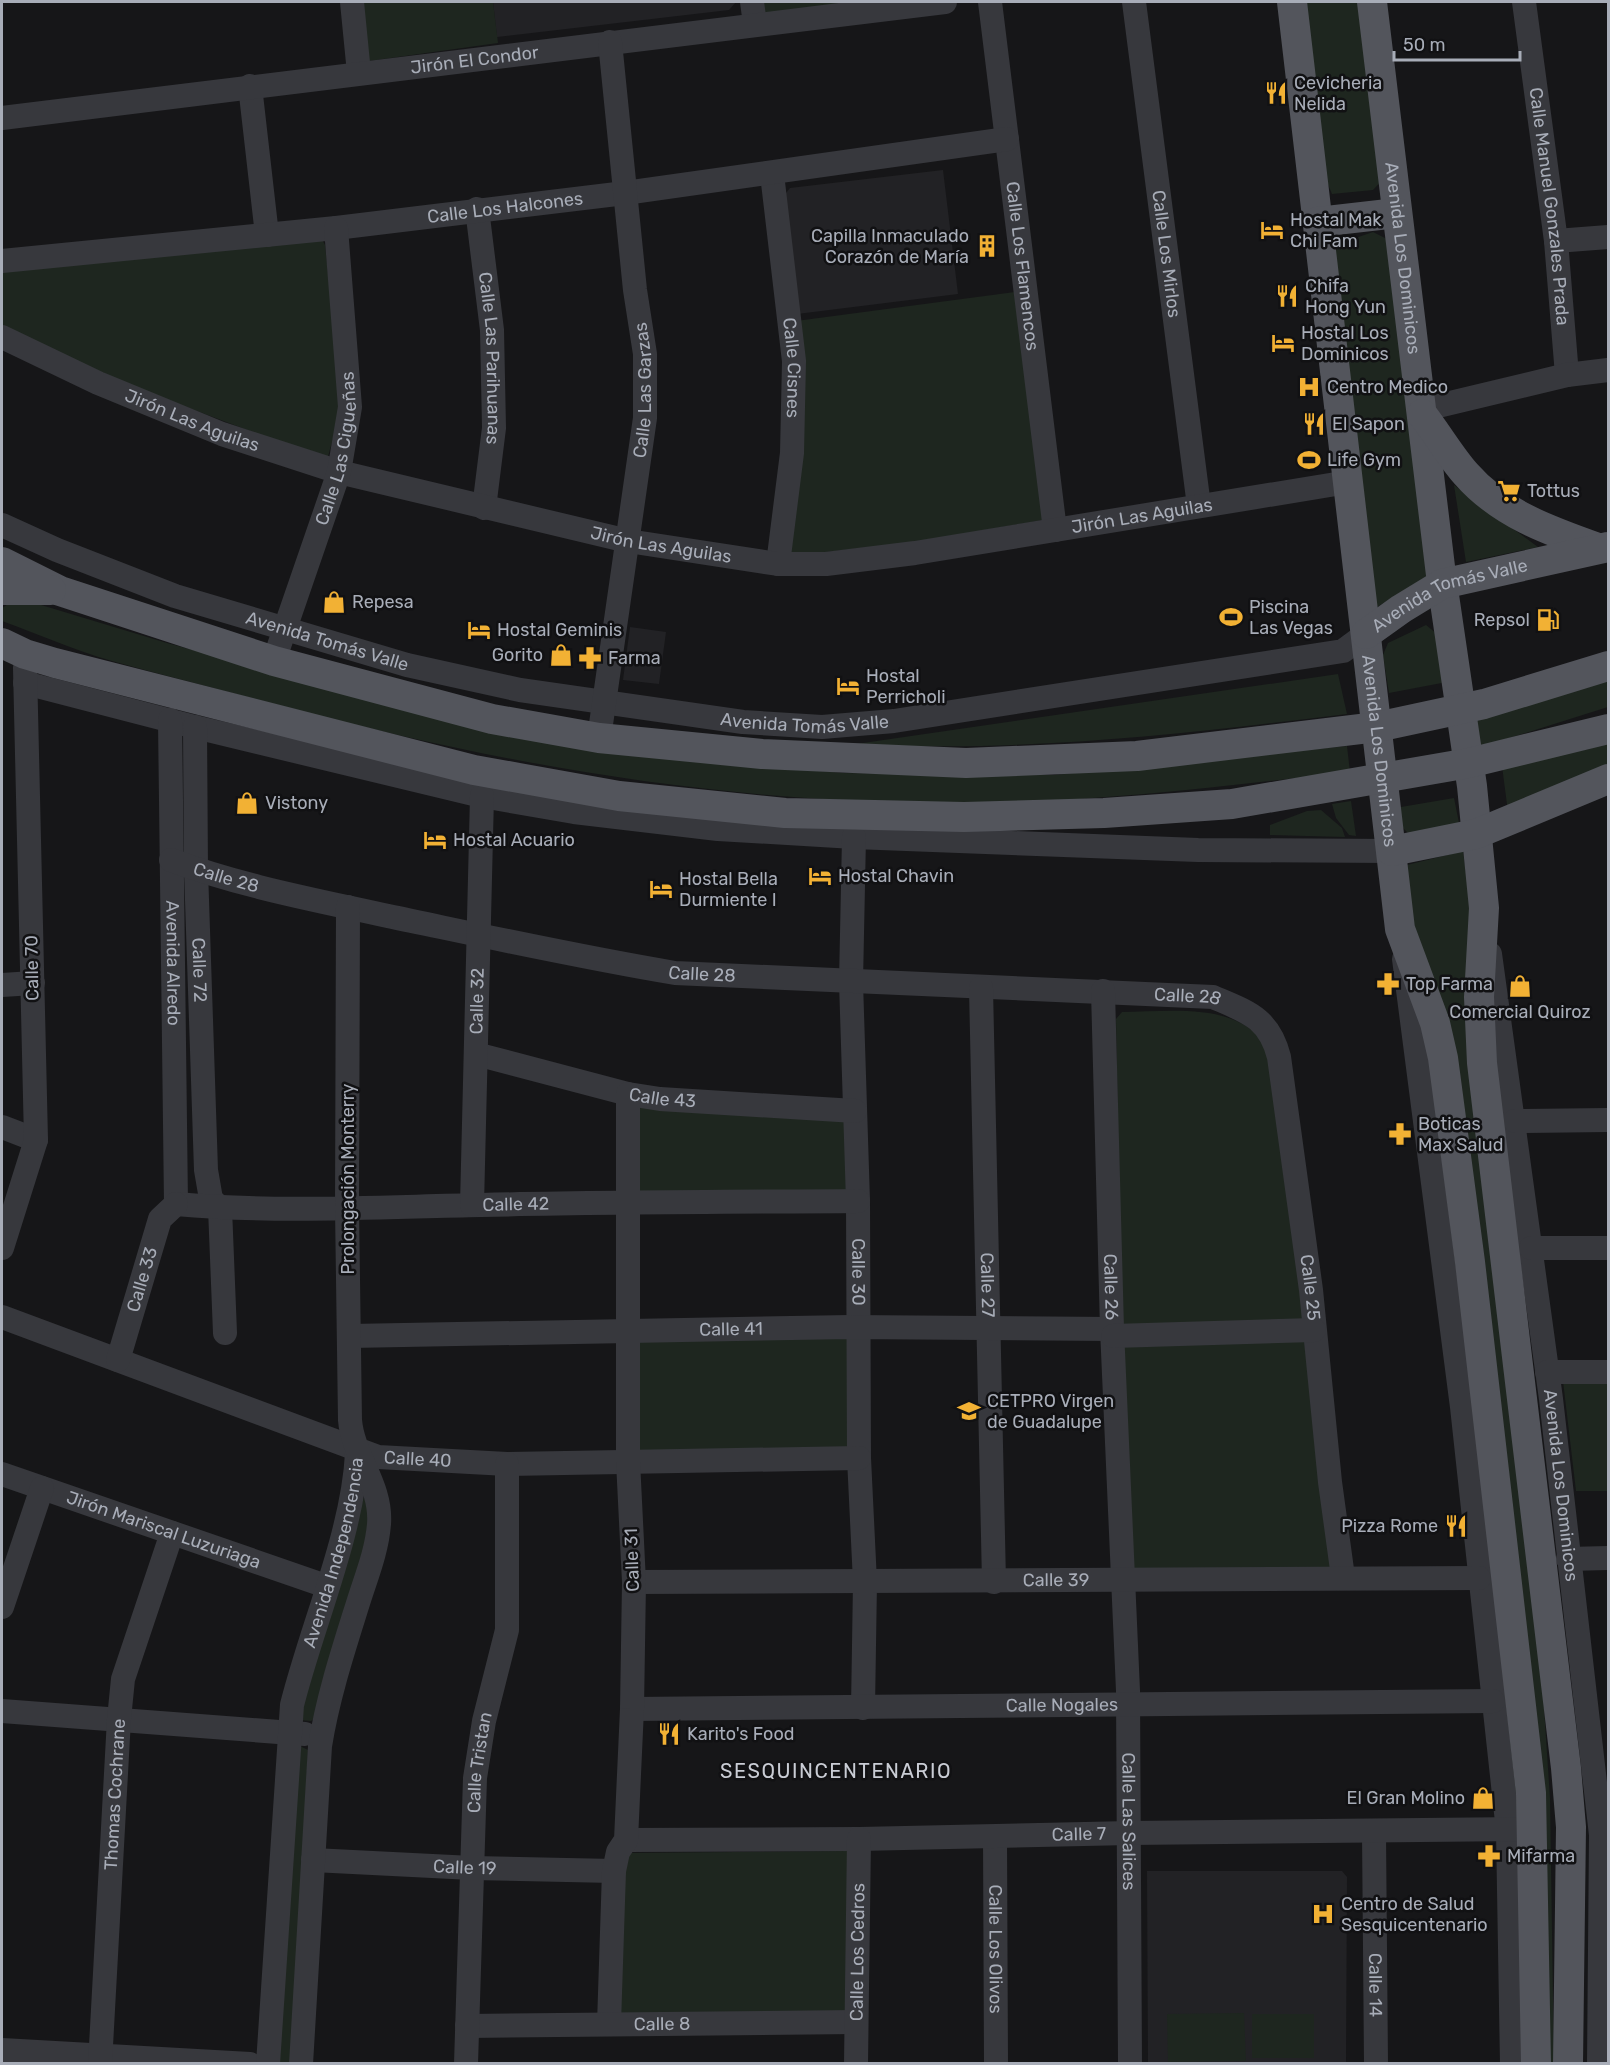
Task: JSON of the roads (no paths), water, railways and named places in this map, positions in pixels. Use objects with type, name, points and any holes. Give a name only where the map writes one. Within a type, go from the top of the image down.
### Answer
[{"type":"main road","name":"Avenida Los Dominicos","points":[[1292,2],[1400,929],[1435,1023],[1443,1058],[1484,1381],[1521,1830],[1536,2064]]},
{"type":"main road","name":"Avenida Los Dominicos","points":[[1372,2],[1442,584],[1469,763],[1484,908],[1479,998],[1482,1063],[1571,1827],[1568,2064]]},
{"type":"main road","points":[[1318,222],[1397,213]]},
{"type":"main road","points":[[1421,411],[1467,475],[1505,508],[1548,530],[1603,547]]},
{"type":"main road","name":"Avenida Tomás Valle","points":[[1366,634],[1442,584],[1603,547]]},
{"type":"main road","name":"Avenida Tomás Valle","points":[[2,562],[60,591],[274,661],[492,719],[599,738],[762,754],[966,763],[1137,756],[1377,727],[1461,709],[1608,666]]},
{"type":"main road","points":[[2,590],[60,591]]},
{"type":"main road","points":[[13,660],[474,770],[620,796],[785,813],[964,817],[1104,813],[1232,804],[1469,763],[1608,729]]},
{"type":"main road","points":[[1392,851],[1476,834],[1608,779]]},
{"type":"street","points":[[352,2],[359,73]]},
{"type":"street","name":"Jirón El Condor","points":[[2,118],[610,42],[753,13],[945,2]]},
{"type":"street","name":"Calle Los Flamencos","points":[[990,2],[1054,530]]},
{"type":"street","name":"Calle Los Mirlos","points":[[1134,2],[1199,506]]},
{"type":"street","name":"Calle Manuel Gonzales Prada","points":[[1524,2],[1556,241],[1567,375]]},
{"type":"street","name":"Calle Las Garzas","points":[[599,738],[645,418],[645,354],[610,42]]},
{"type":"street","points":[[250,86],[267,235]]},
{"type":"street","name":"Calle Los Halcones","points":[[2,261],[336,228],[477,209],[626,194],[1007,139]]},
{"type":"street","name":"Calle Cisnes","points":[[772,174],[794,361],[792,453],[778,564]]},
{"type":"street","name":"Calle Las Parihuanas","points":[[477,209],[492,330],[494,428],[484,508]]},
{"type":"street","name":"Calle Las Cigueñas","points":[[274,661],[339,472],[350,391],[336,228]]},
{"type":"street","points":[[1556,241],[1608,237]]},
{"type":"street","name":"Jirón Las Aguilas","points":[[2,337],[98,383],[222,434],[339,472],[628,541],[778,564],[826,564],[904,554],[1348,482]]},
{"type":"street","points":[[1421,411],[1567,375],[1608,370]]},
{"type":"street","name":"Avenida Tomás Valle","points":[[2,525],[57,550],[175,596],[284,630],[452,675],[520,690],[743,722],[822,728],[884,722],[1343,651],[1366,634]]},
{"type":"street","points":[[13,660],[170,720],[195,727],[482,796],[573,812],[707,828],[854,837],[1198,850],[1392,851]]},
{"type":"street","name":"Calle 70","points":[[2,1248],[36,1140],[33,983],[13,660]]},
{"type":"street","name":"Avenida Alredo","points":[[170,720],[176,1204]]},
{"type":"street","name":"Calle 72","points":[[195,727],[196,870],[206,1170],[211,1199],[220,1208]]},
{"type":"street","name":"Calle 32","points":[[472,1205],[482,796]]},
{"type":"street","name":"Calle 30","points":[[854,837],[851,982],[858,1202],[859,1458],[865,1582],[863,1708]]},
{"type":"street","name":"Calle 28","points":[[171,860],[196,870],[348,907],[675,973],[1213,997],[1244,1011]]},
{"type":"street","name":"Prolongación Monterry","points":[[348,907],[347,1208],[350,1420],[351,1434],[357,1450]]},
{"type":"street","name":"Avenida Los Dominicos","points":[[1484,908],[1515,1121],[1568,1558],[1605,1835],[1599,2064]]},
{"type":"street","name":"Avenida Los Dominicos","points":[[1400,929],[1423,1121],[1462,1407],[1493,1701],[1521,1830],[1512,2064]]},
{"type":"street","points":[[2,985],[33,983]]},
{"type":"street","name":"Calle 27","points":[[981,988],[994,1582]]},
{"type":"street","name":"Calle 26","points":[[1103,991],[1112,1333],[1123,1581]]},
{"type":"street","name":"Calle 25","points":[[1244,1011],[1264,1023],[1274,1040],[1279,1057],[1311,1290],[1330,1482],[1343,1577]]},
{"type":"street","name":"Calle 43","points":[[476,1054],[628,1094],[715,1103],[855,1110]]},
{"type":"street","name":"Calle 31","points":[[609,2024],[614,1871],[618,1852],[626,1840],[632,1709],[634,1582],[628,1461],[628,1094]]},
{"type":"street","points":[[1515,1121],[1608,1120]]},
{"type":"street","points":[[2,1127],[36,1140]]},
{"type":"street","points":[[175,1168],[206,1170]]},
{"type":"street","name":"Calle 42","points":[[176,1204],[220,1208],[347,1208],[629,1202],[858,1202]]},
{"type":"street","name":"Calle 33","points":[[118,1360],[160,1219],[176,1204]]},
{"type":"street","points":[[220,1208],[225,1333]]},
{"type":"street","points":[[1531,1248],[1608,1248]]},
{"type":"street","name":"Calle 40","points":[[2,1317],[378,1457],[507,1464],[859,1458]]},
{"type":"street","name":"Calle 41","points":[[350,1336],[859,1327],[988,1327],[1112,1333],[1314,1330]]},
{"type":"street","points":[[1547,1372],[1608,1372]]},
{"type":"street","name":"Avenida Independencia","points":[[268,2064],[289,1733],[304,1655],[355,1488],[357,1450]]},
{"type":"street","name":"Avenida Independencia","points":[[301,2064],[322,1736],[330,1695],[374,1551],[379,1524],[374,1485],[357,1450]]},
{"type":"street","name":"Calle Tristan","points":[[466,2064],[475,1778],[484,1721],[507,1630],[507,1464]]},
{"type":"street","name":"Jirón Mariscal Luzuriaga","points":[[2,1474],[326,1586]]},
{"type":"street","points":[[2,1607],[42,1488]]},
{"type":"street","name":"Thomas Cochrane","points":[[100,2059],[123,1679],[172,1533]]},
{"type":"street","points":[[1568,1558],[1608,1558]]},
{"type":"street","name":"Calle 39","points":[[634,1582],[1479,1578]]},
{"type":"street","name":"Calle Las Salices","points":[[1123,1581],[1130,1833],[1130,2064]]},
{"type":"street","name":"Calle Nogales","points":[[632,1709],[863,1708],[1127,1702],[1493,1701]]},
{"type":"street","points":[[2,1711],[322,1736]]},
{"type":"street","name":"Calle 7","points":[[626,1840],[1521,1830]]},
{"type":"street","name":"Calle 14","points":[[1374,1833],[1376,2064]]},
{"type":"street","name":"Calle Los Olivos","points":[[995,1836],[996,2064]]},
{"type":"street","name":"Calle Los Cedros","points":[[856,2064],[859,1839]]},
{"type":"street","name":"Calle 19","points":[[313,1860],[472,1868],[614,1871]]},
{"type":"street","name":"Calle 8","points":[[467,2026],[856,2022]]},
{"type":"street","points":[[2,2050],[100,2059],[250,2064]]},
{"type":"place","name":"Cevicheria Nelida","points":[[1276,93]]},
{"type":"place","name":"Hostal Mak Chi Fam","points":[[1272,230]]},
{"type":"place","name":"Capilla Inmaculado Corazón de María","points":[[987,246]]},
{"type":"place","name":"Chifa Hong Yun","points":[[1287,296]]},
{"type":"place","name":"Hostal Los Dominicos","points":[[1283,343]]},
{"type":"place","name":"Centro Medico","points":[[1309,387]]},
{"type":"place","name":"El Sapon","points":[[1314,424]]},
{"type":"place","name":"Life Gym","points":[[1309,460]]},
{"type":"place","name":"Tottus","points":[[1509,491]]},
{"type":"place","name":"Repesa","points":[[334,602]]},
{"type":"place","name":"Piscina Las Vegas","points":[[1231,617]]},
{"type":"place","name":"Repsol","points":[[1548,620]]},
{"type":"place","name":"Hostal Geminis","points":[[479,630]]},
{"type":"place","name":"Gorito","points":[[561,655]]},
{"type":"place","name":"Farma","points":[[590,658]]},
{"type":"place","name":"Hostal Perricholi","points":[[848,686]]},
{"type":"place","name":"Vistony","points":[[247,803]]},
{"type":"place","name":"Hostal Acuario","points":[[435,840]]},
{"type":"place","name":"Hostal Chavin","points":[[820,876]]},
{"type":"place","name":"Hostal Bella Durmiente I","points":[[661,889]]},
{"type":"place","name":"Top Farma","points":[[1388,984]]},
{"type":"place","name":"Comercial Quiroz","points":[[1520,986]]},
{"type":"place","name":"Boticas Max Salud","points":[[1400,1134]]},
{"type":"place","name":"CETPRO Virgen de Guadalupe","points":[[969,1411]]},
{"type":"place","name":"Pizza Rome","points":[[1456,1526]]},
{"type":"place","name":"Karito's Food","points":[[669,1734]]},
{"type":"place","name":"El Gran Molino","points":[[1483,1798]]},
{"type":"place","name":"Mifarma","points":[[1489,1856]]},
{"type":"place","name":"Centro de Salud Sesquicentenario","points":[[1323,1914]]},
{"type":"district","name":"SESQUINCENTENARIO","points":[[836,1771]]}]
